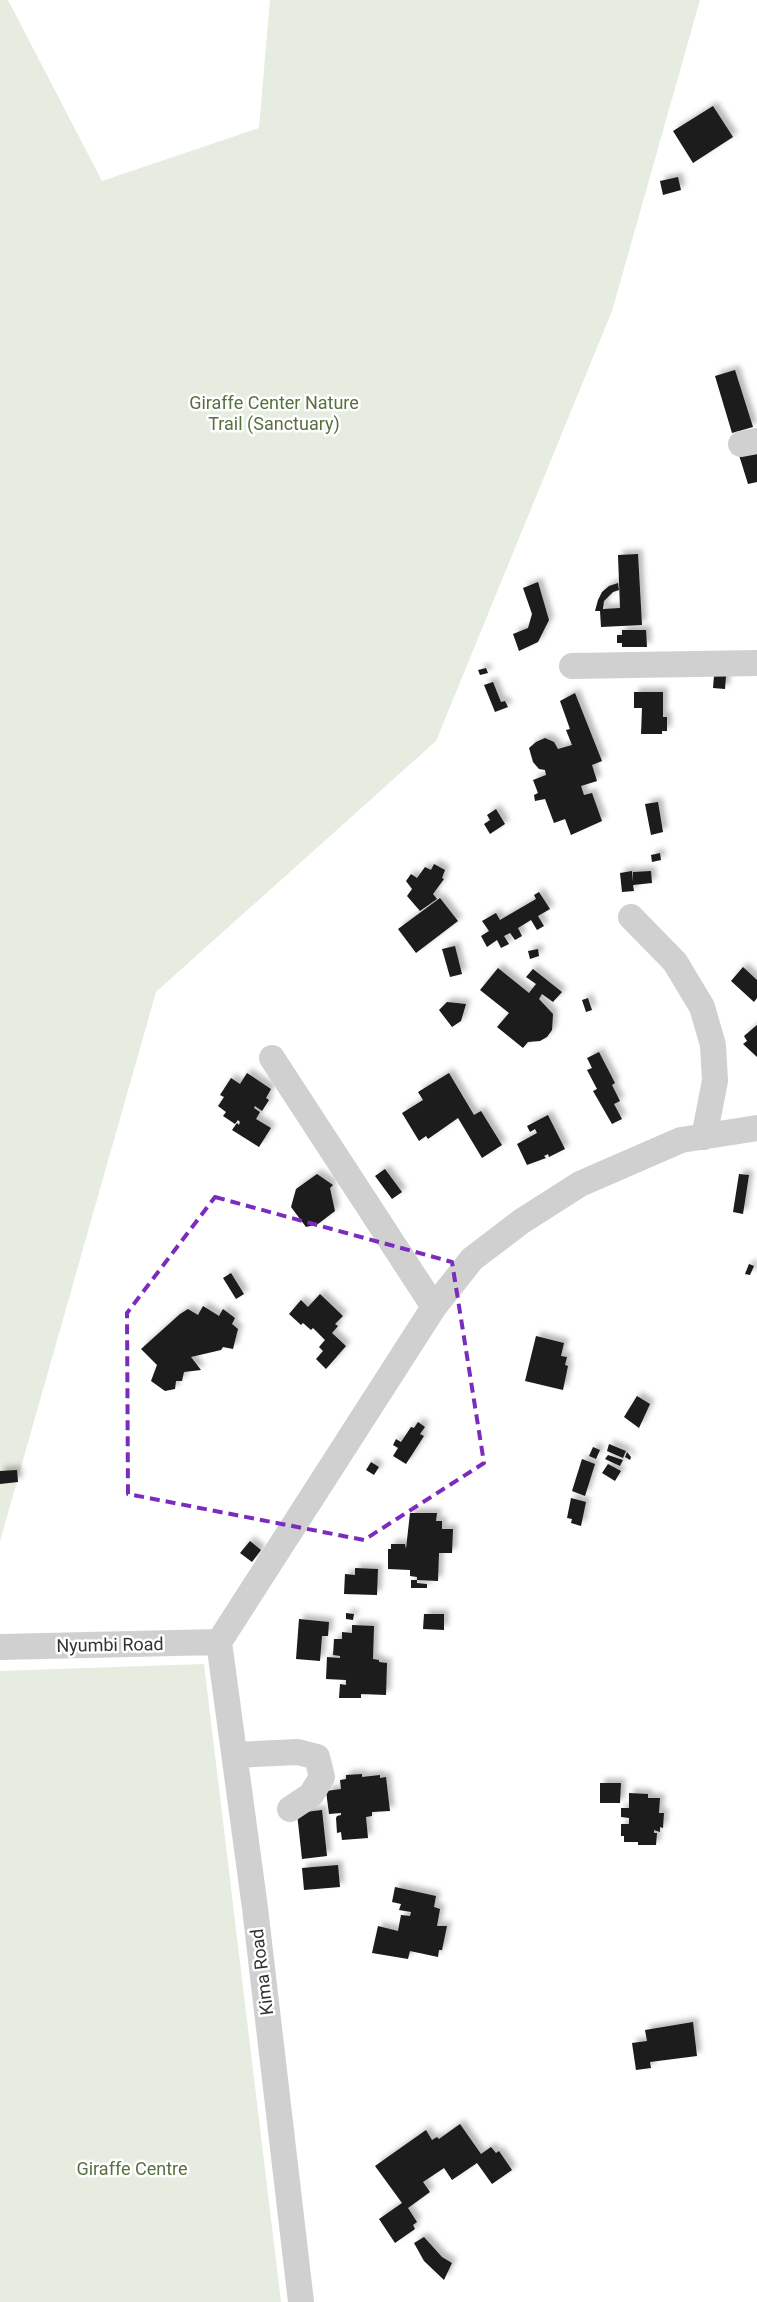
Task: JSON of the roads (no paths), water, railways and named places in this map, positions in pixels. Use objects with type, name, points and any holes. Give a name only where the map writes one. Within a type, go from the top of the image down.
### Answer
[{"type":"street","points":[[572,666],[757,663]]},
{"type":"street","points":[[631,917],[675,962],[702,1007],[713,1045],[715,1081],[704,1137]]},
{"type":"street","points":[[272,1058],[434,1307]]},
{"type":"street","points":[[219,1642],[434,1307],[472,1259],[522,1221],[580,1184],[681,1140],[757,1128]]},
{"type":"street","name":"Nyumbi Road","points":[[0,1647],[219,1642]]},
{"type":"street","name":"Kima Road","points":[[219,1642],[255,1908],[300,2302]]},
{"type":"street","points":[[234,1755],[298,1752],[317,1757],[322,1777],[311,1795],[290,1809]]},
{"type":"park label","name":"Giraffe Center Nature Trail (Sanctuary)","points":[[274,413]]},
{"type":"park label","name":"Giraffe Centre","points":[[132,2169]]}]
